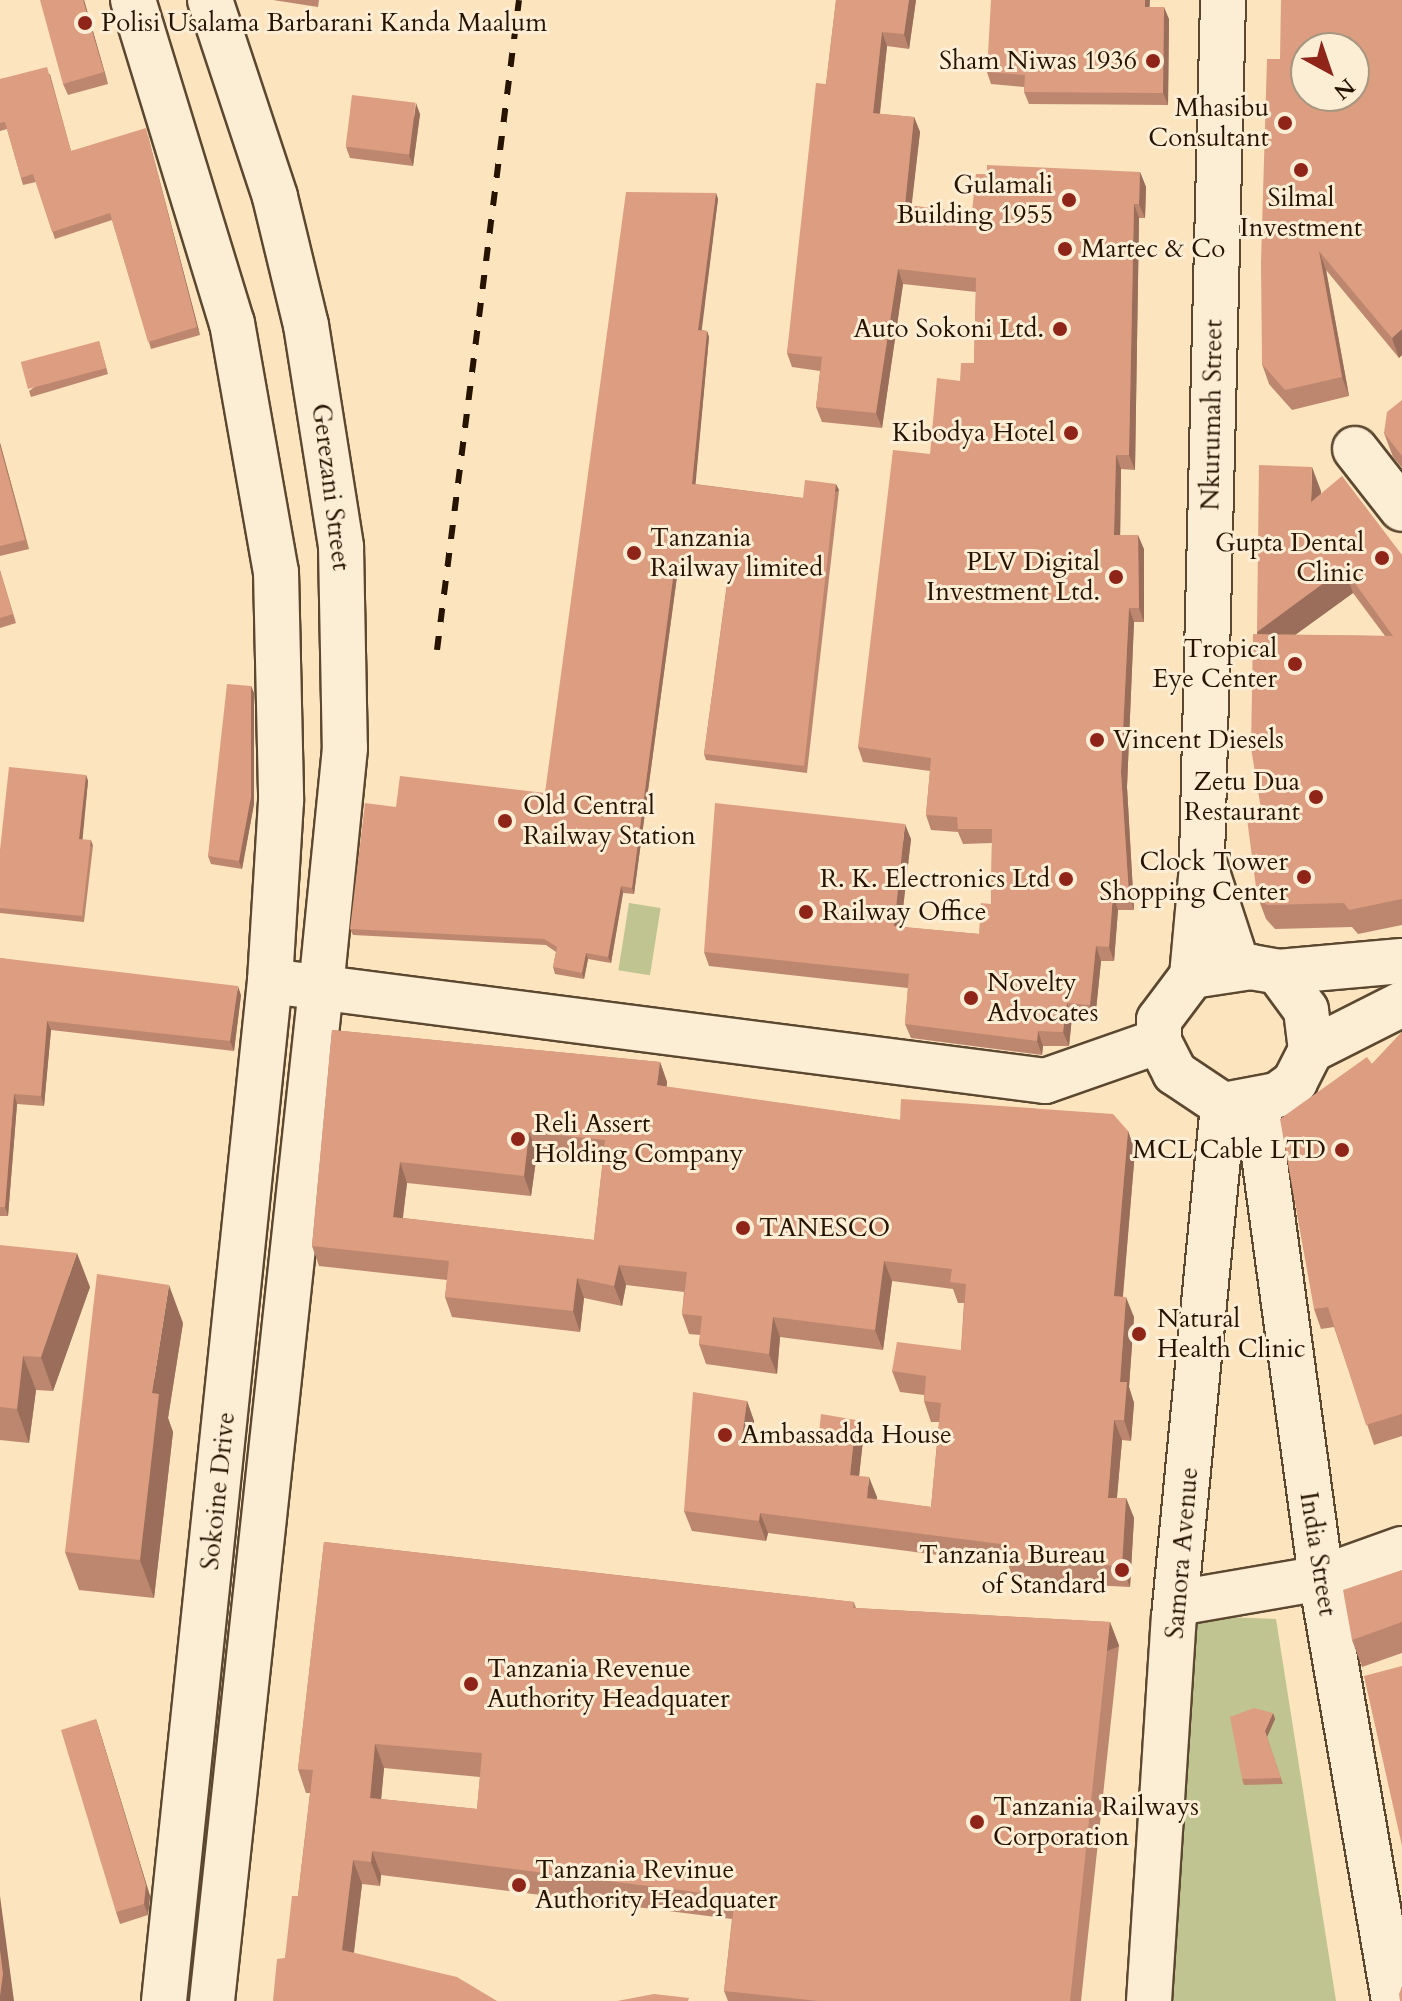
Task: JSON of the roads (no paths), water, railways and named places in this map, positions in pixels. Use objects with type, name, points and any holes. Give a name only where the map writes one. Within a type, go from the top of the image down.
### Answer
[{"type":"main road","points":[[133,0],[232,323],[276,572],[281,801],[270,981],[1045,1081],[1159,1041]]},
{"type":"main road","name":"Gerezani Street","points":[[210,0],[303,311],[341,547],[345,748],[321,987]]},
{"type":"main road","name":"Nkurumah Street","points":[[1223,0],[1202,857],[1258,970]]},
{"type":"main road","points":[[1355,449],[1402,509]]},
{"type":"main road","points":[[1202,857],[1192,976],[1159,1020],[1159,1041],[1188,1088],[1240,1105],[1295,1082],[1311,1050],[1306,1010],[1258,970]]},
{"type":"main road","points":[[1192,976],[1402,961]]},
{"type":"main road","name":"Sokoine Drive","points":[[164,2001],[270,981]]},
{"type":"main road","name":"Sokoine Drive","points":[[212,2001],[321,987]]},
{"type":"main road","points":[[1311,1050],[1402,1004]]},
{"type":"main road","name":"India Street","points":[[1240,1105],[1394,2001]]},
{"type":"main road","name":"Samora Avenue","points":[[1149,2001],[1177,1603],[1240,1105]]},
{"type":"main road","points":[[1177,1603],[1321,1578],[1402,1549]]},
{"type":"railway","points":[[437,650],[519,0]]},
{"type":"place","name":"Polisi Usalama Barbarani Kanda Maalum","points":[[85,23]]},
{"type":"place","name":"Sham Niwas 1936","points":[[1153,61]]},
{"type":"place","name":"Mhasibu Consultant","points":[[1285,123]]},
{"type":"place","name":"Silmal Investment","points":[[1301,170]]},
{"type":"place","name":"Gulamali Building 1955","points":[[1069,200]]},
{"type":"place","name":"Martec & Co","points":[[1065,249]]},
{"type":"place","name":"Auto Sokoni Ltd.","points":[[1060,329]]},
{"type":"place","name":"Kibodya Hotel","points":[[1071,433]]},
{"type":"place","name":"Tanzania Railway limited","points":[[634,553]]},
{"type":"place","name":"Gupta Dental Clinic","points":[[1382,558]]},
{"type":"place","name":"PLV Digital Investment Ltd.","points":[[1116,577]]},
{"type":"place","name":"Tropical Eye Center","points":[[1295,664]]},
{"type":"place","name":"Vincent Diesels","points":[[1097,740]]},
{"type":"place","name":"Zetu Dua Restaurant","points":[[1316,797]]},
{"type":"place","name":"Old Central Railway Station","points":[[505,821]]},
{"type":"place","name":"Clock Tower Shopping Center","points":[[1304,877]]},
{"type":"place","name":"R. K. Electronics Ltd","points":[[1066,879]]},
{"type":"place","name":"Railway Office","points":[[806,912]]},
{"type":"place","name":"Novelty Advocates","points":[[971,998]]},
{"type":"place","name":"Reli Assert Holding Company","points":[[518,1139]]},
{"type":"place","name":"MCL Cable LTD","points":[[1342,1150]]},
{"type":"place","name":"TANESCO","points":[[743,1228]]},
{"type":"place","name":"Natural Health Clinic","points":[[1139,1334]]},
{"type":"place","name":"Ambassadda House","points":[[725,1435]]},
{"type":"place","name":"Tanzania Bureau of Standard","points":[[1122,1570]]},
{"type":"place","name":"Tanzania Revenue Authority Headquater","points":[[471,1684]]},
{"type":"place","name":"Tanzania Railways Corporation","points":[[977,1822]]},
{"type":"place","name":"Tanzania Revinue Authority Headquater","points":[[519,1885]]}]
